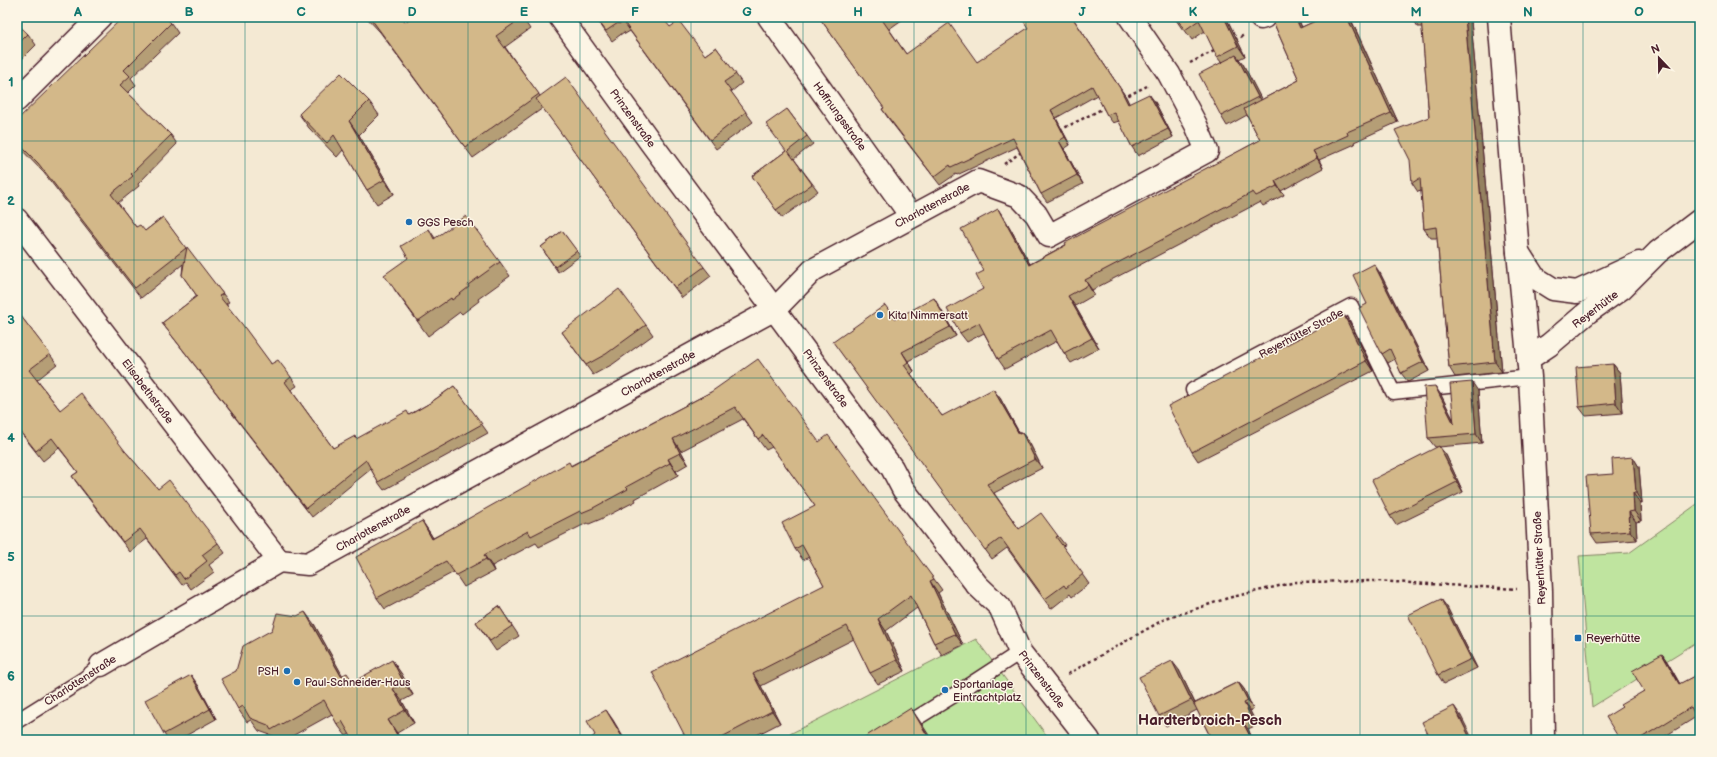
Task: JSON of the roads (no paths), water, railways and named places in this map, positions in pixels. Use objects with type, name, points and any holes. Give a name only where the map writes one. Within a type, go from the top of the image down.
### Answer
[{"type":"street","points":[[17,100],[100,17]]},
{"type":"street","name":"Prinzenstraße","points":[[560,17],[651,143],[775,308],[892,468],[903,489],[977,585],[1000,608],[1020,652],[1089,740]]},
{"type":"street","name":"Hoffnungsstraße","points":[[769,17],[911,216]]},
{"type":"street","name":"Charlottenstraße","points":[[101,665],[279,562],[308,564],[775,308],[812,270],[978,181],[1019,196],[1036,214],[1049,236],[1207,151],[1196,125],[1169,74],[1130,17]]},
{"type":"street","name":"Reyerhütter Straße","points":[[1499,17],[1529,368],[1542,591],[1543,740]]},
{"type":"street","name":"Elisabethstraße","points":[[17,220],[279,562]]},
{"type":"street","name":"Reyerhütte","points":[[1529,368],[1549,344],[1588,312],[1622,288],[1658,252],[1700,220]]},
{"type":"street","name":"Reyerhütte","points":[[1518,252],[1534,277],[1553,289],[1577,292],[1617,274],[1658,252]]},
{"type":"lane","name":"Reyerhütter Straße","points":[[1193,390],[1351,306],[1393,392],[1529,368]]},
{"type":"lane","points":[[881,740],[1020,652]]},
{"type":"lane","name":"Charlottenstraße","points":[[17,721],[84,679],[101,665]]},
{"type":"place","name":"GGS Pesch","points":[[409,222]]},
{"type":"place","name":"Kita Nimmersatt","points":[[880,315]]},
{"type":"place","name":"Reyerhütte","points":[[1578,638]]},
{"type":"place","name":"PSH","points":[[287,671]]},
{"type":"place","name":"Paul-Schneider-Haus","points":[[297,682]]},
{"type":"place","name":"Sportanlage Eintrachtplatz","points":[[945,690]]},
{"type":"district","name":"Hardterbroich-Pesch","points":[[1210,720]]}]
